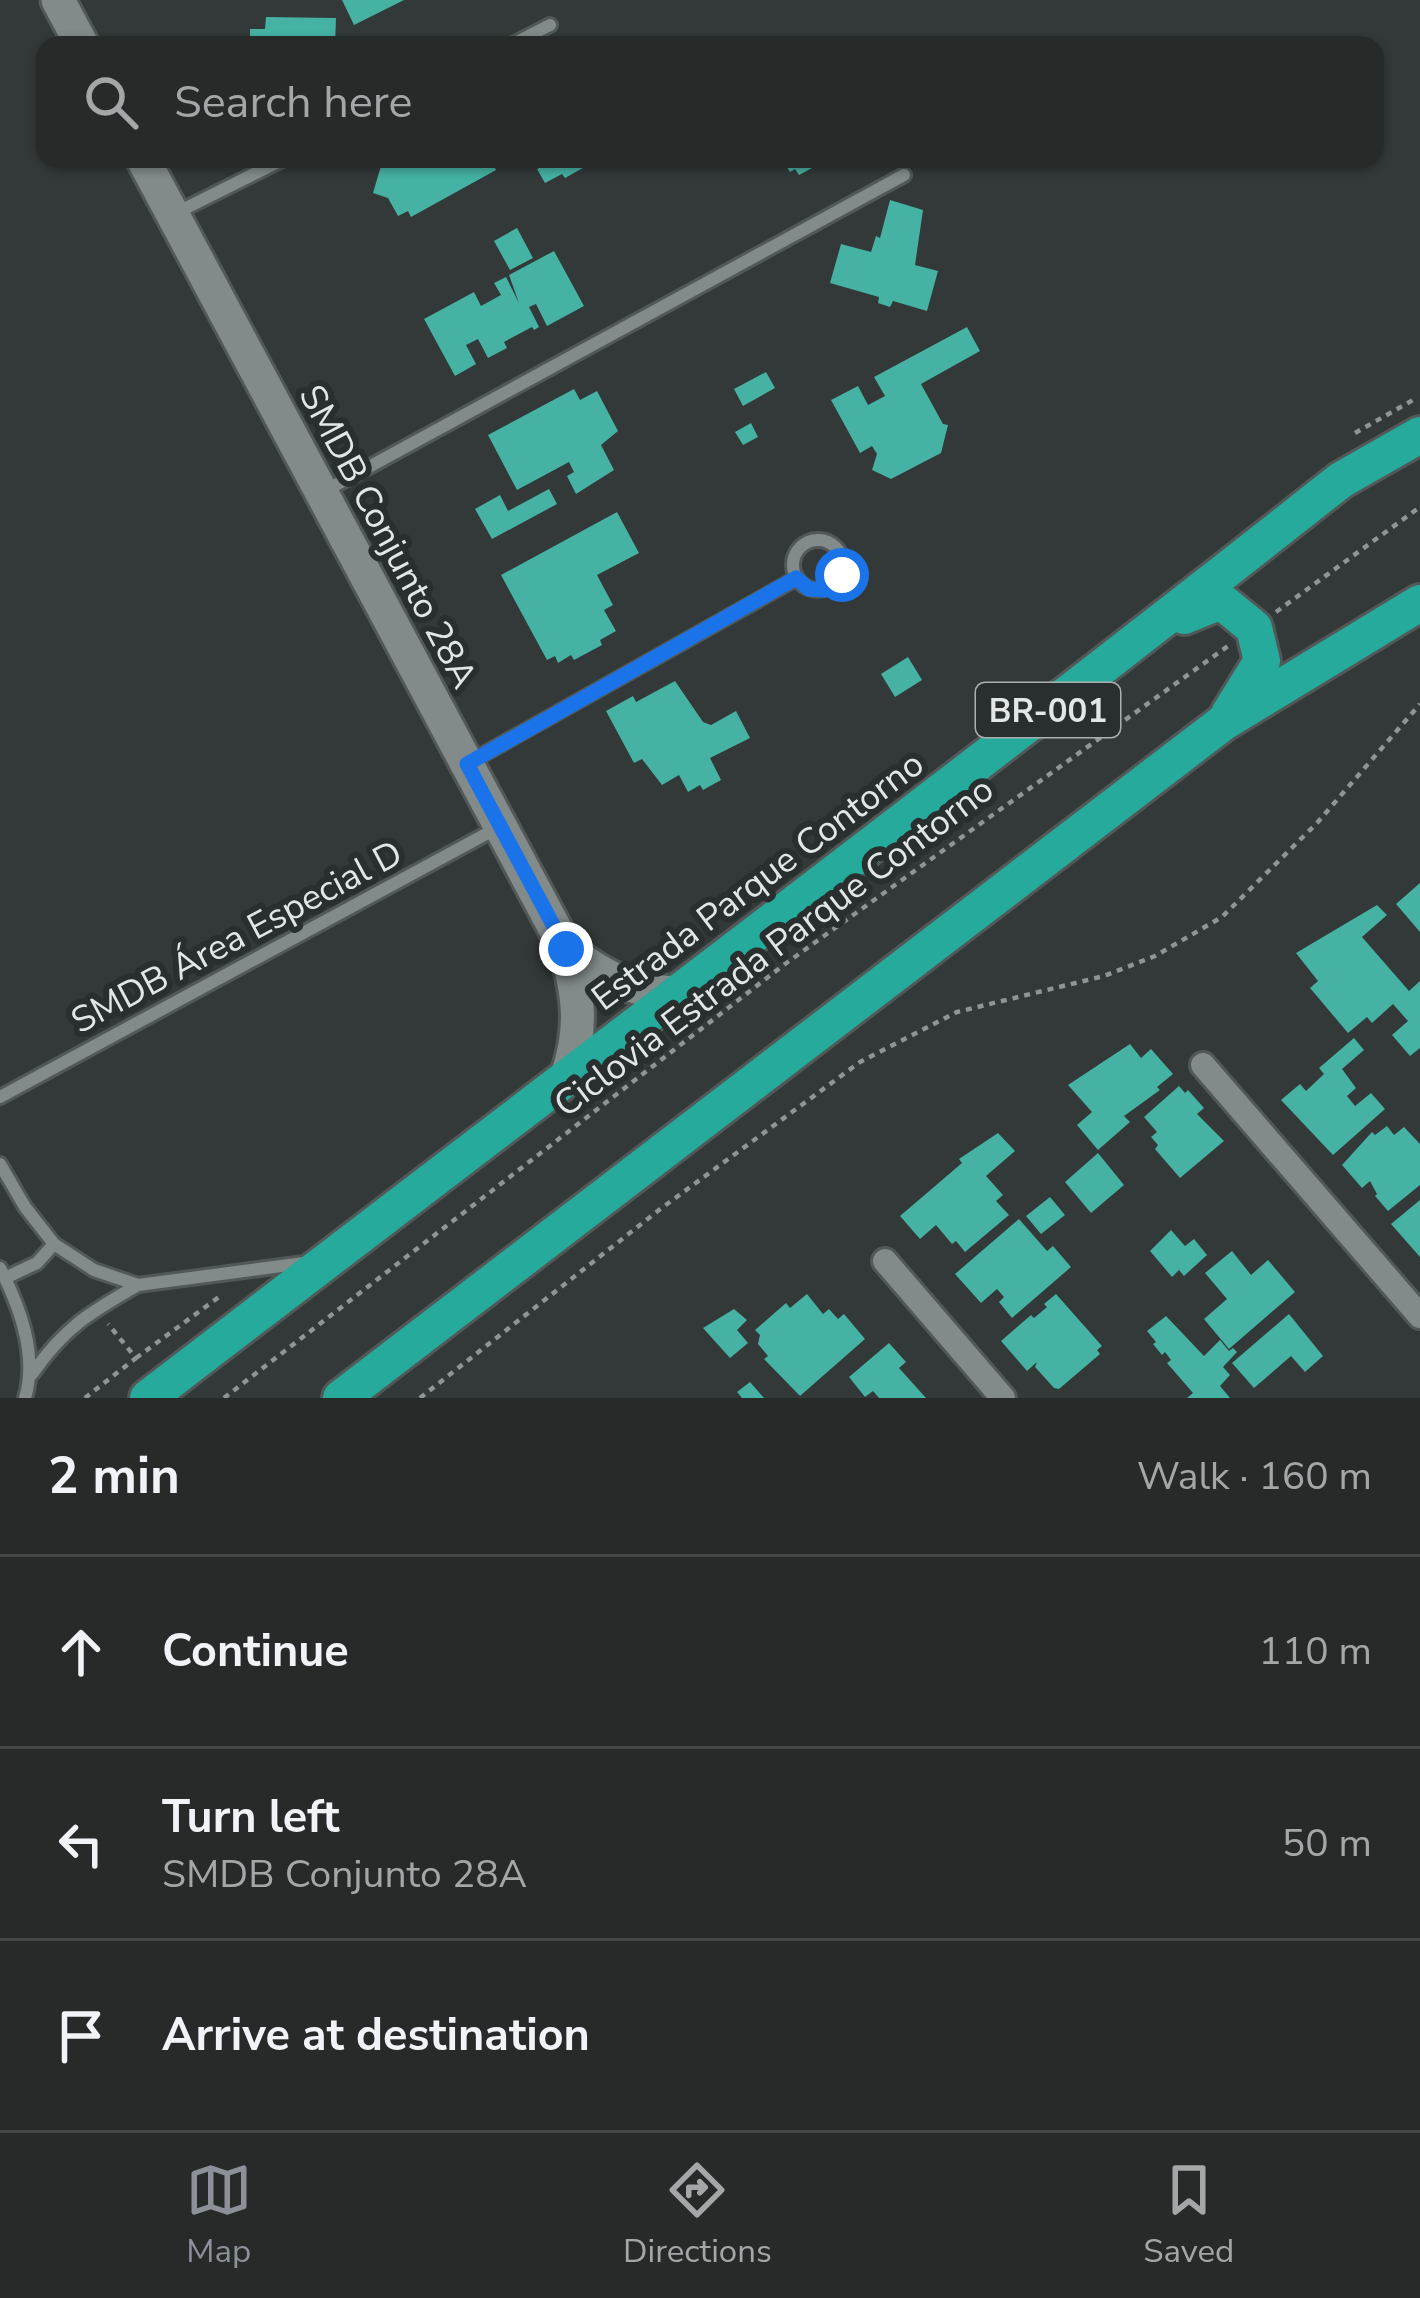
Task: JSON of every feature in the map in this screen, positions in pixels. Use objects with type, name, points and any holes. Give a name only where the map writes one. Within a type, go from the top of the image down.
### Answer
[{"type":"highway","name":"Estrada Parque Contorno","points":[[148,1398],[567,1076],[682,994],[1416,417]]},
{"type":"highway","points":[[1147,633],[1221,602],[1254,628],[1262,661],[1224,722]]},
{"type":"highway","name":"BR-001","points":[[341,1398],[1224,722],[1420,603]]},
{"type":"street","points":[[58,0],[77,36]]},
{"type":"street","name":"SMDB Conjunto 28A","points":[[148,168],[566,949]]},
{"type":"street","points":[[566,949],[602,976],[627,987],[682,994]]},
{"type":"street","points":[[566,949],[581,1022],[567,1076]]},
{"type":"street","points":[[1203,1065],[1420,1316]]},
{"type":"street","points":[[885,1262],[1003,1398]]},
{"type":"lane","points":[[529,36],[550,25]]},
{"type":"lane","points":[[173,215],[266,168]]},
{"type":"lane","points":[[322,493],[904,176]]},
{"type":"lane","points":[[828,541],[840,552],[844,567],[832,587],[809,589],[796,578],[795,555],[805,543],[828,541]]},
{"type":"lane","points":[[467,764],[796,578]]},
{"type":"lane","name":"SMDB Área Especial D","points":[[0,1097],[500,827]]},
{"type":"lane","points":[[0,1164],[54,1244],[94,1270],[138,1285]]},
{"type":"lane","points":[[32,1374],[22,1320],[3,1273],[37,1263],[54,1244]]},
{"type":"lane","points":[[25,1398],[32,1374],[78,1320],[138,1285],[329,1259]]},
{"type":"path","points":[[1374,421],[1416,417]]},
{"type":"path","name":"Ciclovia Estrada Parque Contorno","points":[[224,1398],[785,964],[1420,507]]},
{"type":"path","points":[[420,1398],[659,1210],[860,1062],[957,1012],[1104,976],[1155,956],[1222,916],[1317,823],[1420,704]]},
{"type":"path","points":[[85,1398],[228,1290],[228,1275]]},
{"type":"path","points":[[96,1309],[136,1358]]},
{"type":"building","points":[[342,0],[404,0],[354,25]]},
{"type":"building","points":[[266,17],[336,18],[335,36],[250,36],[250,29],[265,29]]},
{"type":"building","points":[[380,168],[496,170],[411,217],[408,211],[398,216],[388,198],[373,193]]},
{"type":"building","points":[[539,168],[583,168],[545,183]]},
{"type":"building","points":[[890,200],[923,210],[915,265],[938,271],[927,311],[893,301],[890,307],[878,303],[879,297],[830,283],[841,244],[871,252],[876,236],[880,238]]},
{"type":"building","points":[[517,228],[533,258],[510,270],[494,241]]},
{"type":"building","points":[[554,251],[584,306],[547,326],[536,304],[529,307],[539,327],[504,342],[507,348],[488,358],[478,339],[466,345],[476,364],[455,376],[424,319],[474,292],[481,306],[501,295],[494,283],[506,277],[519,303],[509,275]]},
{"type":"building","points":[[967,327],[980,351],[921,384],[943,424],[948,425],[941,453],[891,479],[872,470],[877,454],[872,446],[860,453],[831,400],[858,386],[868,405],[885,396],[874,377]]},
{"type":"building","points":[[766,372],[775,388],[743,406],[734,389]]},
{"type":"building","points":[[574,389],[580,400],[597,391],[618,431],[601,445],[614,470],[576,494],[567,476],[574,472],[569,462],[517,490],[488,435]]},
{"type":"building","points":[[751,423],[758,437],[743,445],[735,432]]},
{"type":"building","points":[[549,489],[557,504],[492,539],[475,509],[500,495],[508,511]]},
{"type":"building","points":[[617,512],[639,553],[597,575],[613,605],[604,610],[616,631],[574,660],[571,655],[558,663],[555,656],[547,660],[501,575]]},
{"type":"building","points":[[908,657],[922,680],[895,697],[881,674]]},
{"type":"building","points":[[675,681],[703,722],[711,725],[736,711],[750,738],[710,758],[721,780],[703,790],[700,785],[688,792],[679,775],[662,785],[642,759],[634,763],[606,711],[633,696],[636,702]]},
{"type":"building","points":[[1420,883],[1420,932],[1396,904]]},
{"type":"building","points":[[1377,905],[1387,915],[1362,937],[1409,991],[1420,981],[1420,1048],[1410,1056],[1392,1035],[1408,1021],[1393,1004],[1372,1023],[1367,1017],[1348,1033],[1310,988],[1318,981],[1296,953]]},
{"type":"building","points":[[1354,1038],[1364,1050],[1342,1069],[1356,1088],[1347,1096],[1355,1106],[1371,1093],[1385,1109],[1333,1155],[1281,1100],[1300,1084],[1306,1091],[1324,1074],[1319,1068]]},
{"type":"building","points":[[1130,1044],[1141,1058],[1151,1049],[1173,1074],[1157,1087],[1160,1090],[1124,1116],[1130,1122],[1098,1150],[1077,1125],[1092,1112],[1068,1085]]},
{"type":"building","points":[[1179,1086],[1204,1108],[1197,1114],[1224,1141],[1180,1178],[1155,1149],[1158,1145],[1151,1137],[1157,1132],[1144,1117]]},
{"type":"building","points":[[1387,1126],[1394,1135],[1404,1127],[1420,1144],[1420,1185],[1388,1211],[1370,1181],[1362,1188],[1342,1165],[1372,1132],[1375,1135]]},
{"type":"building","points":[[998,1133],[1015,1151],[986,1176],[1003,1195],[996,1201],[1009,1215],[965,1252],[936,1225],[920,1239],[900,1216],[962,1163],[959,1159]]},
{"type":"building","points":[[1098,1153],[1124,1185],[1091,1213],[1065,1182]]},
{"type":"building","points":[[1050,1197],[1065,1215],[1041,1234],[1026,1216]]},
{"type":"building","points":[[1420,1200],[1420,1257],[1391,1224]]},
{"type":"building","points":[[1019,1219],[1047,1251],[1053,1246],[1071,1267],[1012,1318],[999,1302],[1004,1297],[997,1289],[981,1303],[955,1274]]},
{"type":"building","points":[[1171,1230],[1185,1246],[1194,1239],[1207,1255],[1184,1276],[1179,1270],[1172,1277],[1150,1251]]},
{"type":"building","points":[[1232,1251],[1251,1275],[1268,1260],[1295,1292],[1229,1349],[1204,1319],[1227,1299],[1205,1273]]},
{"type":"building","points":[[807,1294],[823,1314],[829,1309],[838,1319],[844,1314],[865,1339],[800,1396],[764,1359],[768,1356],[755,1330],[786,1303],[790,1308]]},
{"type":"building","points":[[1056,1294],[1102,1346],[1097,1350],[1100,1354],[1059,1389],[1035,1367],[1037,1362],[1027,1371],[1001,1341],[1047,1307],[1044,1304]]},
{"type":"building","points":[[734,1309],[747,1320],[737,1330],[748,1343],[730,1358],[703,1328]]},
{"type":"building","points":[[1289,1314],[1323,1356],[1305,1372],[1291,1356],[1254,1388],[1232,1363]]},
{"type":"building","points":[[1166,1316],[1204,1356],[1220,1340],[1229,1351],[1237,1352],[1223,1367],[1230,1375],[1220,1386],[1230,1398],[1187,1398],[1193,1393],[1147,1331]]},
{"type":"building","points":[[889,1343],[906,1362],[899,1368],[926,1398],[879,1398],[873,1391],[865,1397],[849,1377]]},
{"type":"building","points":[[750,1382],[764,1398],[742,1398],[737,1392]]},
{"type":"route","points":[[566,949],[467,764],[796,578],[809,589],[825,590],[842,575]]}]
